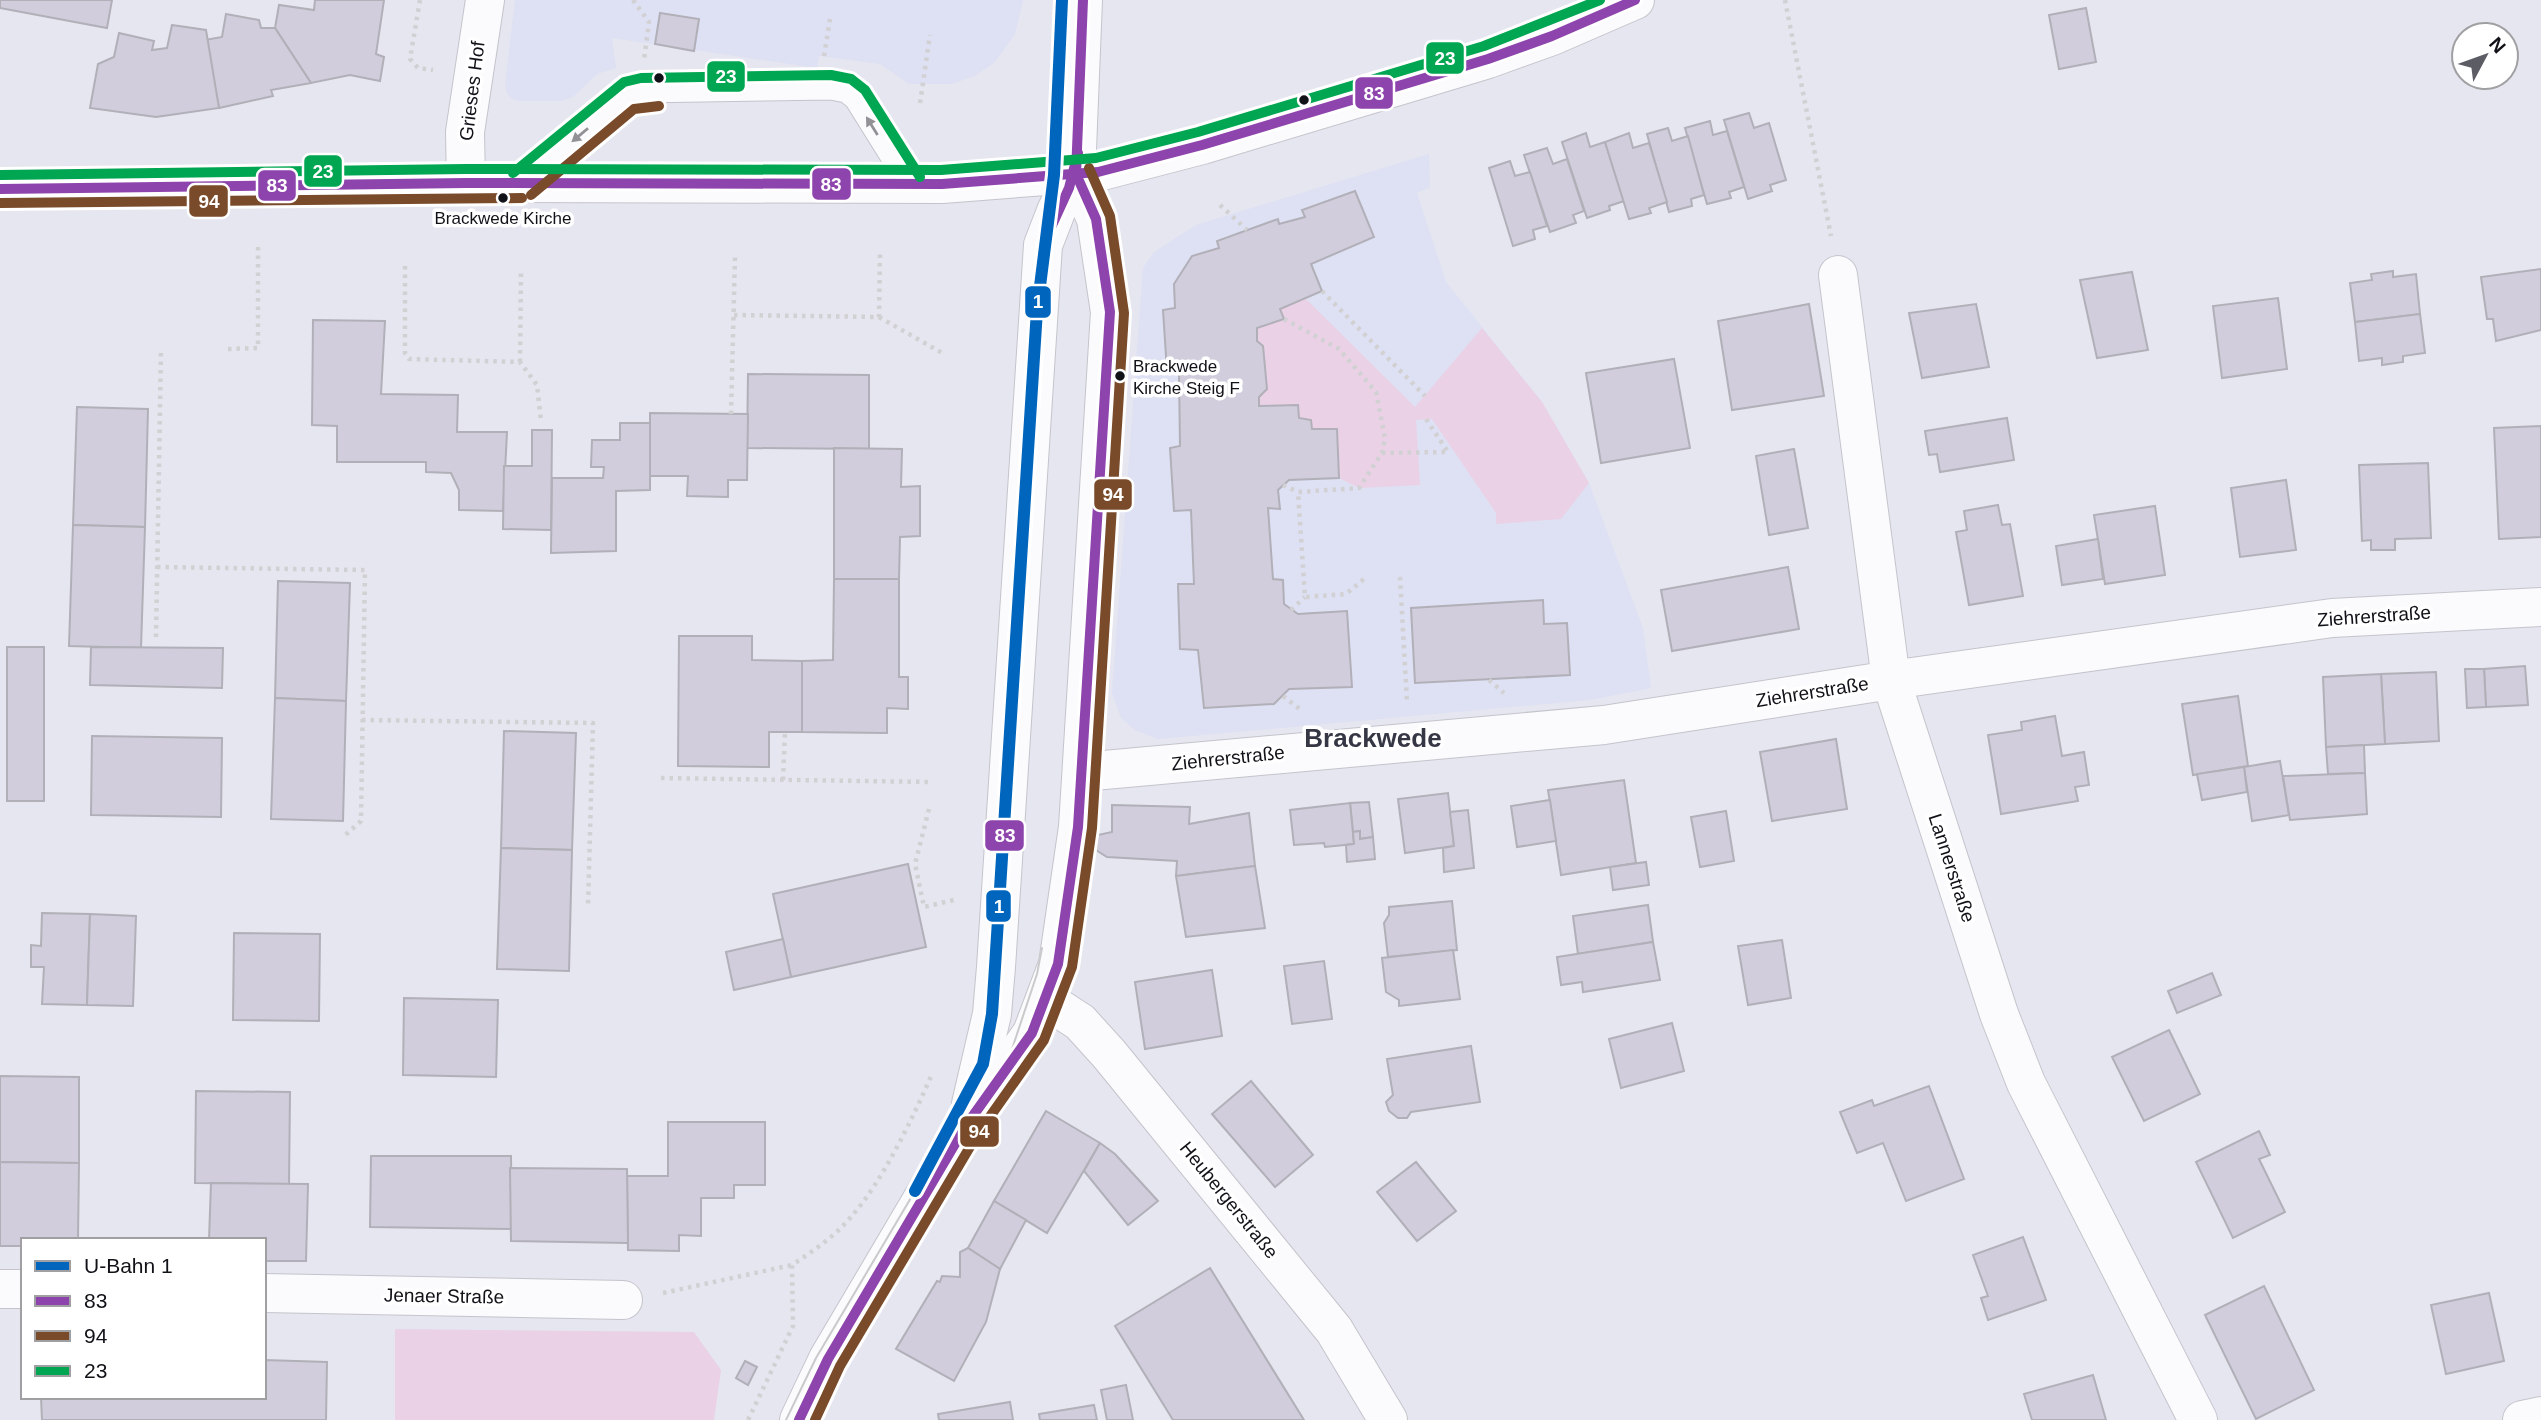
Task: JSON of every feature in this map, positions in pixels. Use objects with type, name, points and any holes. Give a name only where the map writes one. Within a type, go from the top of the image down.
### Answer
[{"type":"street","name":"Grieses Hof","points":[[466,183],[466,121],[485,0]]},
{"type":"street","points":[[799,1420],[828,1359],[965,1127],[1032,1033],[1046,1000],[1063,933],[1082,772],[1110,312],[1096,219],[1076,174],[1083,0]]},
{"type":"street","points":[[0,189],[466,183],[908,184],[1098,172],[1202,145],[1424,79],[1552,36],[1634,0]]},
{"type":"street","points":[[965,1127],[982,1066],[993,1002],[1043,245],[1056,209],[1076,174]]},
{"type":"street","name":"Lannerstraße","points":[[1838,275],[1891,680],[1999,1014],[2026,1083],[2198,1420]]},
{"type":"street","name":"Ziehrerstraße","points":[[1082,772],[1604,725],[1891,680],[2332,618],[2541,607]]},
{"type":"street","name":"Heubergerstraße","points":[[1046,1000],[1080,1022],[1110,1054],[1334,1330],[1388,1420]]},
{"type":"street","points":[[0,1289],[21,1289]]},
{"type":"street","name":"Jenaer Straße","points":[[266,1293],[623,1300]]},
{"type":"street","points":[[2522,1420],[2541,1416]]},
{"type":"lane","points":[[522,184],[628,95],[641,92],[831,89],[846,92],[855,99],[908,184]]},
{"type":"path","points":[[420,0],[410,59],[418,68],[438,71]]},
{"type":"path","points":[[633,0],[649,22],[641,92]]},
{"type":"path","points":[[1785,0],[1838,275]]},
{"type":"path","points":[[824,57],[830,19]]},
{"type":"path","points":[[920,103],[930,35]]},
{"type":"path","points":[[1220,205],[1247,230]]},
{"type":"path","points":[[228,349],[258,348],[258,243]]},
{"type":"path","points":[[879,317],[880,253]]},
{"type":"path","points":[[731,414],[735,257]]},
{"type":"path","points":[[405,265],[405,353],[409,359],[520,362],[537,385],[541,421]]},
{"type":"path","points":[[520,362],[521,271]]},
{"type":"path","points":[[1322,291],[1425,396]]},
{"type":"path","points":[[734,315],[879,317],[943,354]]},
{"type":"path","points":[[1283,485],[1298,492],[1359,488],[1382,453],[1385,438],[1376,392],[1368,382],[1339,349],[1284,319]]},
{"type":"path","points":[[156,637],[161,349]]},
{"type":"path","points":[[1382,453],[1448,453],[1426,419]]},
{"type":"path","points":[[1298,492],[1305,597]]},
{"type":"path","points":[[157,566],[365,570],[361,821],[342,838]]},
{"type":"path","points":[[1400,578],[1408,712]]},
{"type":"path","points":[[1292,610],[1305,597],[1346,594],[1364,579]]},
{"type":"path","points":[[362,720],[593,723],[588,907]]},
{"type":"path","points":[[783,781],[785,732]]},
{"type":"path","points":[[661,778],[931,782]]},
{"type":"path","points":[[924,907],[915,864],[929,809]]},
{"type":"path","points":[[917,908],[962,898]]},
{"type":"path","points":[[623,1300],[715,1284],[792,1265],[829,1240],[853,1216],[915,1112],[937,1063]]},
{"type":"path","points":[[748,1420],[793,1326],[792,1265]]},
{"type":"shaded area","points":[[515,0],[1023,0],[1015,34],[995,62],[975,76],[952,84],[909,84],[880,64],[819,56],[817,68],[612,38],[616,68],[597,74],[573,97],[560,101],[520,101],[512,99],[505,84]]},
{"type":"shaded area","points":[[1429,154],[1430,187],[1417,193],[1446,282],[1542,402],[1589,483],[1643,628],[1651,688],[1590,700],[1158,739],[1135,730],[1121,718],[1112,693],[1143,268],[1154,252],[1196,225]]},
{"type":"shaded area","points":[[1305,298],[1415,407],[1482,328],[1542,402],[1589,483],[1561,519],[1496,524],[1496,513],[1432,419],[1416,420],[1420,485],[1359,488],[1339,478],[1337,429],[1312,429],[1311,420],[1299,418],[1298,405],[1259,406],[1259,397],[1267,388],[1263,346],[1257,341],[1257,328],[1284,319],[1280,309]]},
{"type":"shaded area","points":[[395,1329],[694,1332],[721,1370],[714,1420],[395,1420]]},
{"type":"building","points":[[0,0],[112,0],[107,28],[0,8]]},
{"type":"building","points":[[315,0],[384,0],[376,54],[384,57],[380,81],[350,75],[311,83],[275,28],[279,5],[314,10]]},
{"type":"building","points":[[2086,8],[2096,62],[2059,69],[2049,15]]},
{"type":"building","points":[[660,13],[699,19],[694,51],[655,44]]},
{"type":"building","points":[[226,14],[259,20],[261,28],[275,28],[311,83],[271,90],[273,96],[219,108],[205,40],[222,37]]},
{"type":"building","points":[[172,25],[206,30],[219,108],[156,117],[90,108],[98,64],[114,57],[119,33],[154,41],[152,50],[167,48]]},
{"type":"building","points":[[1749,113],[1754,128],[1769,123],[1786,180],[1770,185],[1772,191],[1748,199],[1724,120]]},
{"type":"building","points":[[1710,121],[1713,135],[1727,131],[1744,187],[1729,192],[1731,198],[1707,204],[1685,128]]},
{"type":"building","points":[[1668,128],[1672,141],[1688,136],[1704,195],[1691,199],[1692,206],[1669,212],[1647,134]]},
{"type":"building","points":[[1586,133],[1590,147],[1605,142],[1624,201],[1609,206],[1610,210],[1587,218],[1562,142]]},
{"type":"building","points":[[1629,133],[1633,148],[1649,143],[1667,202],[1649,208],[1651,213],[1629,219],[1605,142]]},
{"type":"building","points":[[1547,148],[1553,164],[1567,159],[1584,211],[1573,215],[1576,223],[1550,232],[1524,155]]},
{"type":"building","points":[[1510,161],[1515,176],[1530,172],[1547,226],[1533,230],[1535,239],[1513,246],[1489,168]]},
{"type":"building","points":[[1355,191],[1374,237],[1311,264],[1322,291],[1280,309],[1284,319],[1257,328],[1257,341],[1263,346],[1267,389],[1259,397],[1259,406],[1298,405],[1299,418],[1311,420],[1312,429],[1337,429],[1339,478],[1289,480],[1278,490],[1280,509],[1268,508],[1273,579],[1283,580],[1284,604],[1298,614],[1347,611],[1352,687],[1289,689],[1274,704],[1204,708],[1198,650],[1180,649],[1178,584],[1194,584],[1191,510],[1174,511],[1170,448],[1180,446],[1179,372],[1167,371],[1163,310],[1175,308],[1174,284],[1192,256],[1219,248],[1217,241],[1278,219],[1279,224],[1305,217],[1302,210]]},
{"type":"building","points":[[2541,269],[2541,330],[2496,341],[2493,319],[2487,319],[2481,277]]},
{"type":"building","points":[[2393,271],[2393,277],[2416,274],[2420,314],[2355,322],[2350,283],[2372,280],[2371,274]]},
{"type":"building","points":[[2132,272],[2148,350],[2097,358],[2080,280]]},
{"type":"building","points":[[2278,298],[2287,369],[2222,378],[2213,306]]},
{"type":"building","points":[[1809,304],[1824,396],[1732,410],[1718,321]]},
{"type":"building","points":[[1976,304],[1989,367],[1922,378],[1909,313]]},
{"type":"building","points":[[2420,314],[2425,353],[2403,356],[2403,362],[2382,365],[2382,358],[2359,361],[2355,322]]},
{"type":"building","points":[[313,320],[385,321],[381,394],[458,395],[457,432],[507,432],[503,511],[459,510],[459,490],[451,473],[426,472],[426,462],[337,462],[337,426],[312,425]]},
{"type":"building","points":[[1674,359],[1690,448],[1601,463],[1586,373]]},
{"type":"building","points":[[748,374],[869,375],[869,449],[747,448]]},
{"type":"building","points":[[77,407],[148,409],[145,527],[73,525]]},
{"type":"building","points":[[650,413],[748,414],[747,480],[728,480],[728,497],[687,496],[688,476],[650,476]]},
{"type":"building","points":[[2007,418],[2014,460],[1940,472],[1937,454],[1929,455],[1925,431]]},
{"type":"building","points":[[620,423],[650,423],[650,490],[616,491],[616,551],[551,553],[552,478],[603,478],[604,467],[591,467],[592,440],[620,440]]},
{"type":"building","points":[[2541,426],[2541,537],[2499,539],[2494,428]]},
{"type":"building","points":[[532,430],[552,430],[551,530],[503,529],[504,466],[532,466]]},
{"type":"building","points":[[834,448],[902,449],[901,487],[920,486],[920,536],[900,537],[899,579],[834,579]]},
{"type":"building","points":[[1794,449],[1808,528],[1769,535],[1756,456]]},
{"type":"building","points":[[2428,463],[2431,538],[2395,539],[2395,550],[2371,550],[2371,540],[2362,541],[2359,465]]},
{"type":"building","points":[[2286,480],[2296,550],[2240,557],[2231,488]]},
{"type":"building","points":[[1998,505],[2002,525],[2010,524],[2023,596],[1969,605],[1956,532],[1967,530],[1964,511]]},
{"type":"building","points":[[2155,506],[2165,575],[2105,584],[2094,515]]},
{"type":"building","points":[[73,525],[145,527],[141,648],[69,646]]},
{"type":"building","points":[[2098,539],[2103,579],[2062,585],[2056,546]]},
{"type":"building","points":[[1788,567],[1799,629],[1672,651],[1661,590]]},
{"type":"building","points":[[834,579],[899,579],[899,677],[908,677],[908,709],[887,708],[887,733],[802,732],[802,661],[833,660]]},
{"type":"building","points":[[278,581],[350,583],[346,701],[275,698]]},
{"type":"building","points":[[1543,600],[1544,624],[1567,623],[1570,675],[1415,683],[1411,608]]},
{"type":"building","points":[[679,636],[752,636],[752,660],[802,661],[802,732],[769,732],[769,767],[678,766]]},
{"type":"building","points":[[7,647],[44,647],[44,801],[7,801]]},
{"type":"building","points":[[91,647],[223,648],[222,688],[90,685]]},
{"type":"building","points":[[2525,666],[2528,705],[2486,707],[2484,669]]},
{"type":"building","points":[[2465,669],[2484,669],[2486,707],[2467,708]]},
{"type":"building","points":[[2436,672],[2439,741],[2385,744],[2381,674]]},
{"type":"building","points":[[2381,674],[2385,744],[2326,747],[2323,677]]},
{"type":"building","points":[[2238,696],[2248,766],[2193,775],[2182,704]]},
{"type":"building","points":[[275,698],[346,701],[343,821],[271,819]]},
{"type":"building","points":[[2055,716],[2062,756],[2084,752],[2089,785],[2075,787],[2078,801],[2001,814],[1988,735],[2022,730],[2021,722]]},
{"type":"building","points":[[504,731],[576,733],[572,850],[501,848]]},
{"type":"building","points":[[92,736],[222,738],[221,817],[91,815]]},
{"type":"building","points":[[1836,739],[1847,809],[1772,821],[1760,752]]},
{"type":"building","points":[[2364,745],[2365,773],[2328,774],[2326,747]]},
{"type":"building","points":[[2280,761],[2289,815],[2252,821],[2244,767]]},
{"type":"building","points":[[2244,767],[2247,792],[2202,800],[2197,774]]},
{"type":"building","points":[[2365,773],[2367,814],[2290,820],[2283,776]]},
{"type":"building","points":[[1624,780],[1636,863],[1561,875],[1548,790]]},
{"type":"building","points":[[1448,793],[1454,846],[1405,853],[1398,799]]},
{"type":"building","points":[[1550,800],[1556,841],[1517,847],[1511,806]]},
{"type":"building","points":[[1369,802],[1373,837],[1360,839],[1360,831],[1353,832],[1350,803]]},
{"type":"building","points":[[1350,803],[1354,844],[1325,847],[1324,843],[1294,845],[1290,810]]},
{"type":"building","points":[[1112,805],[1190,807],[1189,824],[1249,813],[1255,866],[1176,876],[1177,861],[1107,857],[1096,850],[1098,835],[1112,832]]},
{"type":"building","points":[[1468,810],[1474,868],[1444,872],[1443,848],[1454,846],[1450,812]]},
{"type":"building","points":[[1726,811],[1734,861],[1700,867],[1691,817]]},
{"type":"building","points":[[1360,831],[1360,839],[1373,837],[1375,859],[1347,862],[1346,845],[1354,844],[1353,832]]},
{"type":"building","points":[[501,848],[572,850],[569,971],[497,969]]},
{"type":"building","points":[[1646,862],[1649,885],[1613,890],[1610,867]]},
{"type":"building","points":[[908,864],[926,947],[791,977],[773,894]]},
{"type":"building","points":[[1255,866],[1265,928],[1186,937],[1176,876]]},
{"type":"building","points":[[1452,901],[1457,950],[1388,957],[1384,923],[1389,915],[1389,907]]},
{"type":"building","points":[[1648,905],[1653,942],[1578,954],[1573,916]]},
{"type":"building","points":[[42,913],[90,914],[87,1005],[42,1004],[44,967],[31,967],[31,945],[41,946]]},
{"type":"building","points":[[90,914],[136,916],[133,1006],[87,1005]]},
{"type":"building","points":[[234,933],[320,934],[319,1021],[233,1020]]},
{"type":"building","points":[[783,939],[791,977],[734,990],[726,952]]},
{"type":"building","points":[[1782,940],[1791,998],[1748,1005],[1738,946]]},
{"type":"building","points":[[1653,942],[1660,980],[1583,992],[1582,982],[1561,985],[1557,957]]},
{"type":"building","points":[[1453,950],[1460,999],[1399,1006],[1399,1000],[1386,992],[1382,958]]},
{"type":"building","points":[[1324,961],[1332,1019],[1292,1024],[1284,966]]},
{"type":"building","points":[[1212,970],[1222,1036],[1145,1049],[1135,982]]},
{"type":"building","points":[[2212,973],[2221,995],[2177,1013],[2168,991]]},
{"type":"building","points":[[404,998],[498,1000],[496,1077],[403,1075]]},
{"type":"building","points":[[1672,1023],[1684,1071],[1621,1088],[1609,1039]]},
{"type":"building","points":[[2169,1030],[2200,1094],[2144,1121],[2112,1057]]},
{"type":"building","points":[[1471,1046],[1480,1102],[1411,1112],[1407,1118],[1398,1118],[1389,1111],[1386,1102],[1393,1095],[1387,1059]]},
{"type":"building","points":[[0,1076],[79,1077],[79,1163],[0,1162]]},
{"type":"building","points":[[1251,1081],[1313,1155],[1275,1187],[1212,1114]]},
{"type":"building","points":[[1929,1086],[1964,1179],[1906,1201],[1883,1143],[1857,1153],[1840,1112],[1872,1100],[1874,1106]]},
{"type":"building","points":[[196,1091],[290,1092],[289,1184],[195,1183]]},
{"type":"building","points":[[1046,1111],[1100,1143],[1047,1233],[994,1201]]},
{"type":"building","points":[[668,1122],[765,1122],[765,1185],[734,1185],[734,1198],[701,1198],[701,1236],[679,1235],[679,1251],[628,1250],[627,1176],[668,1176]]},
{"type":"building","points":[[2259,1131],[2270,1155],[2259,1159],[2285,1212],[2233,1238],[2196,1162]]},
{"type":"building","points":[[1100,1143],[1115,1154],[1158,1201],[1128,1225],[1084,1171]]},
{"type":"building","points":[[371,1156],[511,1156],[512,1229],[370,1227]]},
{"type":"building","points":[[0,1162],[79,1163],[78,1238],[21,1238],[21,1246],[0,1246]]},
{"type":"building","points":[[1416,1162],[1456,1211],[1417,1241],[1377,1192]]},
{"type":"building","points":[[510,1168],[627,1169],[628,1243],[511,1241]]},
{"type":"building","points":[[211,1183],[308,1184],[306,1261],[266,1261],[266,1238],[209,1238]]},
{"type":"building","points":[[994,1201],[1026,1220],[1000,1269],[968,1248]]},
{"type":"building","points":[[2023,1237],[2046,1300],[1988,1320],[1981,1298],[1988,1296],[1973,1255]]},
{"type":"building","points":[[968,1248],[1000,1269],[986,1322],[954,1381],[896,1349],[937,1281],[940,1282],[942,1276],[960,1277],[960,1252]]},
{"type":"building","points":[[1210,1268],[1304,1420],[1173,1420],[1115,1326]]},
{"type":"building","points":[[2264,1286],[2314,1390],[2256,1419],[2205,1315]]},
{"type":"building","points":[[2489,1293],[2504,1361],[2446,1374],[2431,1305]]},
{"type":"building","points":[[266,1360],[327,1362],[326,1420],[42,1420],[41,1399],[266,1399]]},
{"type":"building","points":[[745,1361],[757,1367],[748,1385],[736,1378]]},
{"type":"building","points":[[2093,1375],[2106,1420],[2032,1420],[2024,1394]]},
{"type":"building","points":[[1126,1385],[1133,1420],[1107,1420],[1101,1390]]},
{"type":"building","points":[[1010,1402],[1013,1420],[939,1420],[938,1414]]},
{"type":"building","points":[[1094,1405],[1097,1420],[1040,1420],[1039,1414]]},
{"type":"tram line","points":[[810,1420],[862,1319],[993,1095],[1011,1052],[1037,974],[1042,948]]},
{"type":"tram line","points":[[786,1420],[816,1358],[915,1191]]},
{"type":"metro line","name":"1","points":[[915,1191],[983,1064],[992,1014],[1037,310],[1054,175],[1062,0]]},
{"type":"transit line","name":"83","points":[[799,1420],[828,1359],[965,1127],[1032,1033],[1058,964],[1078,827],[1110,312],[1096,219],[1076,174],[1083,0]]},
{"type":"transit line","name":"23","points":[[0,175],[466,169],[941,170],[1096,158],[1198,132],[1484,46],[1600,0]]},
{"type":"transit line","name":"83","points":[[0,189],[466,183],[942,184],[1098,172],[1202,145],[1488,59],[1552,36],[1635,0]]},
{"type":"transit line","name":"23","points":[[513,173],[624,82],[641,78],[831,75],[851,79],[865,90],[920,177]]},
{"type":"transit line","name":"94","points":[[531,195],[634,109],[659,106]]},
{"type":"transit line","name":"83","points":[[982,1064],[992,1014],[996,967],[1043,245],[1069,188],[1078,153]]},
{"type":"transit line","name":"94","points":[[815,1420],[840,1366],[977,1135],[1044,1040],[1072,967],[1092,828],[1124,313],[1110,216],[1089,168]]},
{"type":"transit line","name":"94","points":[[0,203],[522,198]]},
{"type":"place","name":"Brackwede Kirche","points":[[503,198]]},
{"type":"place","name":"Brackwede Kirche Steig F","points":[[1120,376]]},
{"type":"district","name":"Brackwede","points":[[1373,738]]}]
